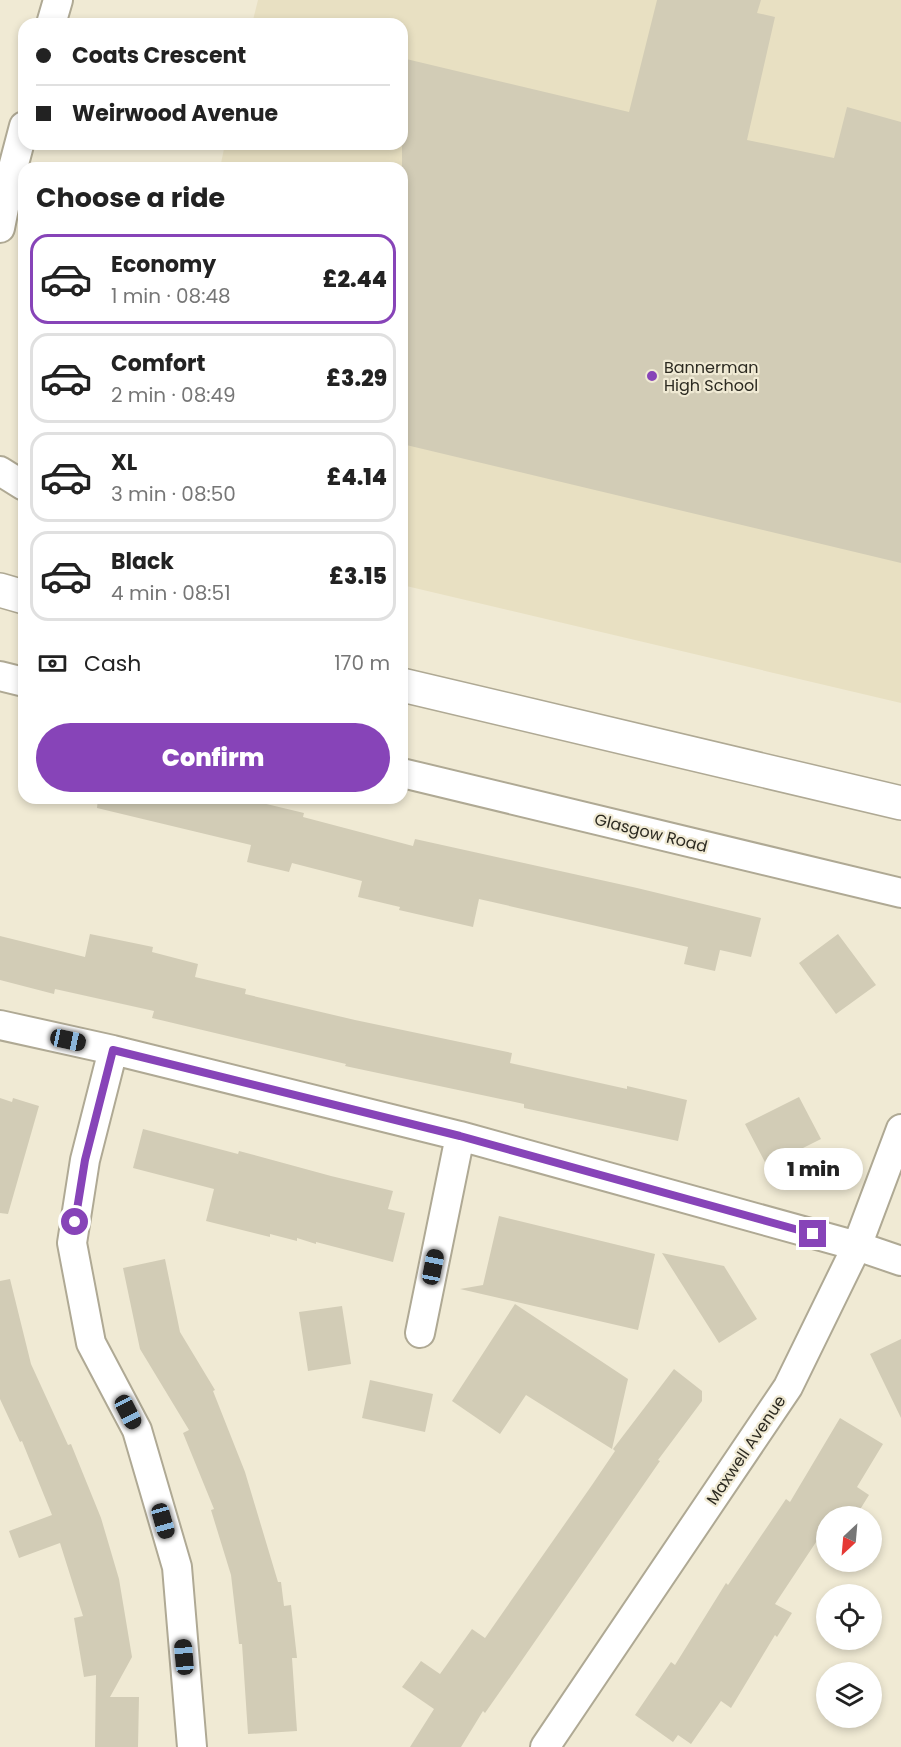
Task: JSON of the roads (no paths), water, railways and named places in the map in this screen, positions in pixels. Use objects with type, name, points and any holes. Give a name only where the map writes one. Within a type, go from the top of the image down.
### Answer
[{"type":"main road","points":[[0,590],[18,595]]},
{"type":"main road","points":[[408,686],[901,803]]},
{"type":"street","points":[[53,18],[58,0]]},
{"type":"street","points":[[0,228],[4,181],[18,142]]},
{"type":"street","points":[[0,471],[18,482]]},
{"type":"street","points":[[0,676],[18,680]]},
{"type":"street","name":"Glasgow Road","points":[[408,773],[901,892]]},
{"type":"street","points":[[0,1025],[113,1050],[460,1136],[857,1246],[901,1261]]},
{"type":"street","points":[[113,1050],[85,1160],[72,1243],[92,1343],[137,1430],[177,1567],[192,1747]]},
{"type":"street","name":"Maxwell Avenue","points":[[545,1747],[788,1387],[857,1246],[901,1129]]},
{"type":"street","points":[[420,1333],[460,1136]]},
{"type":"place","name":"Bannerman High School","points":[[652,376]]}]
